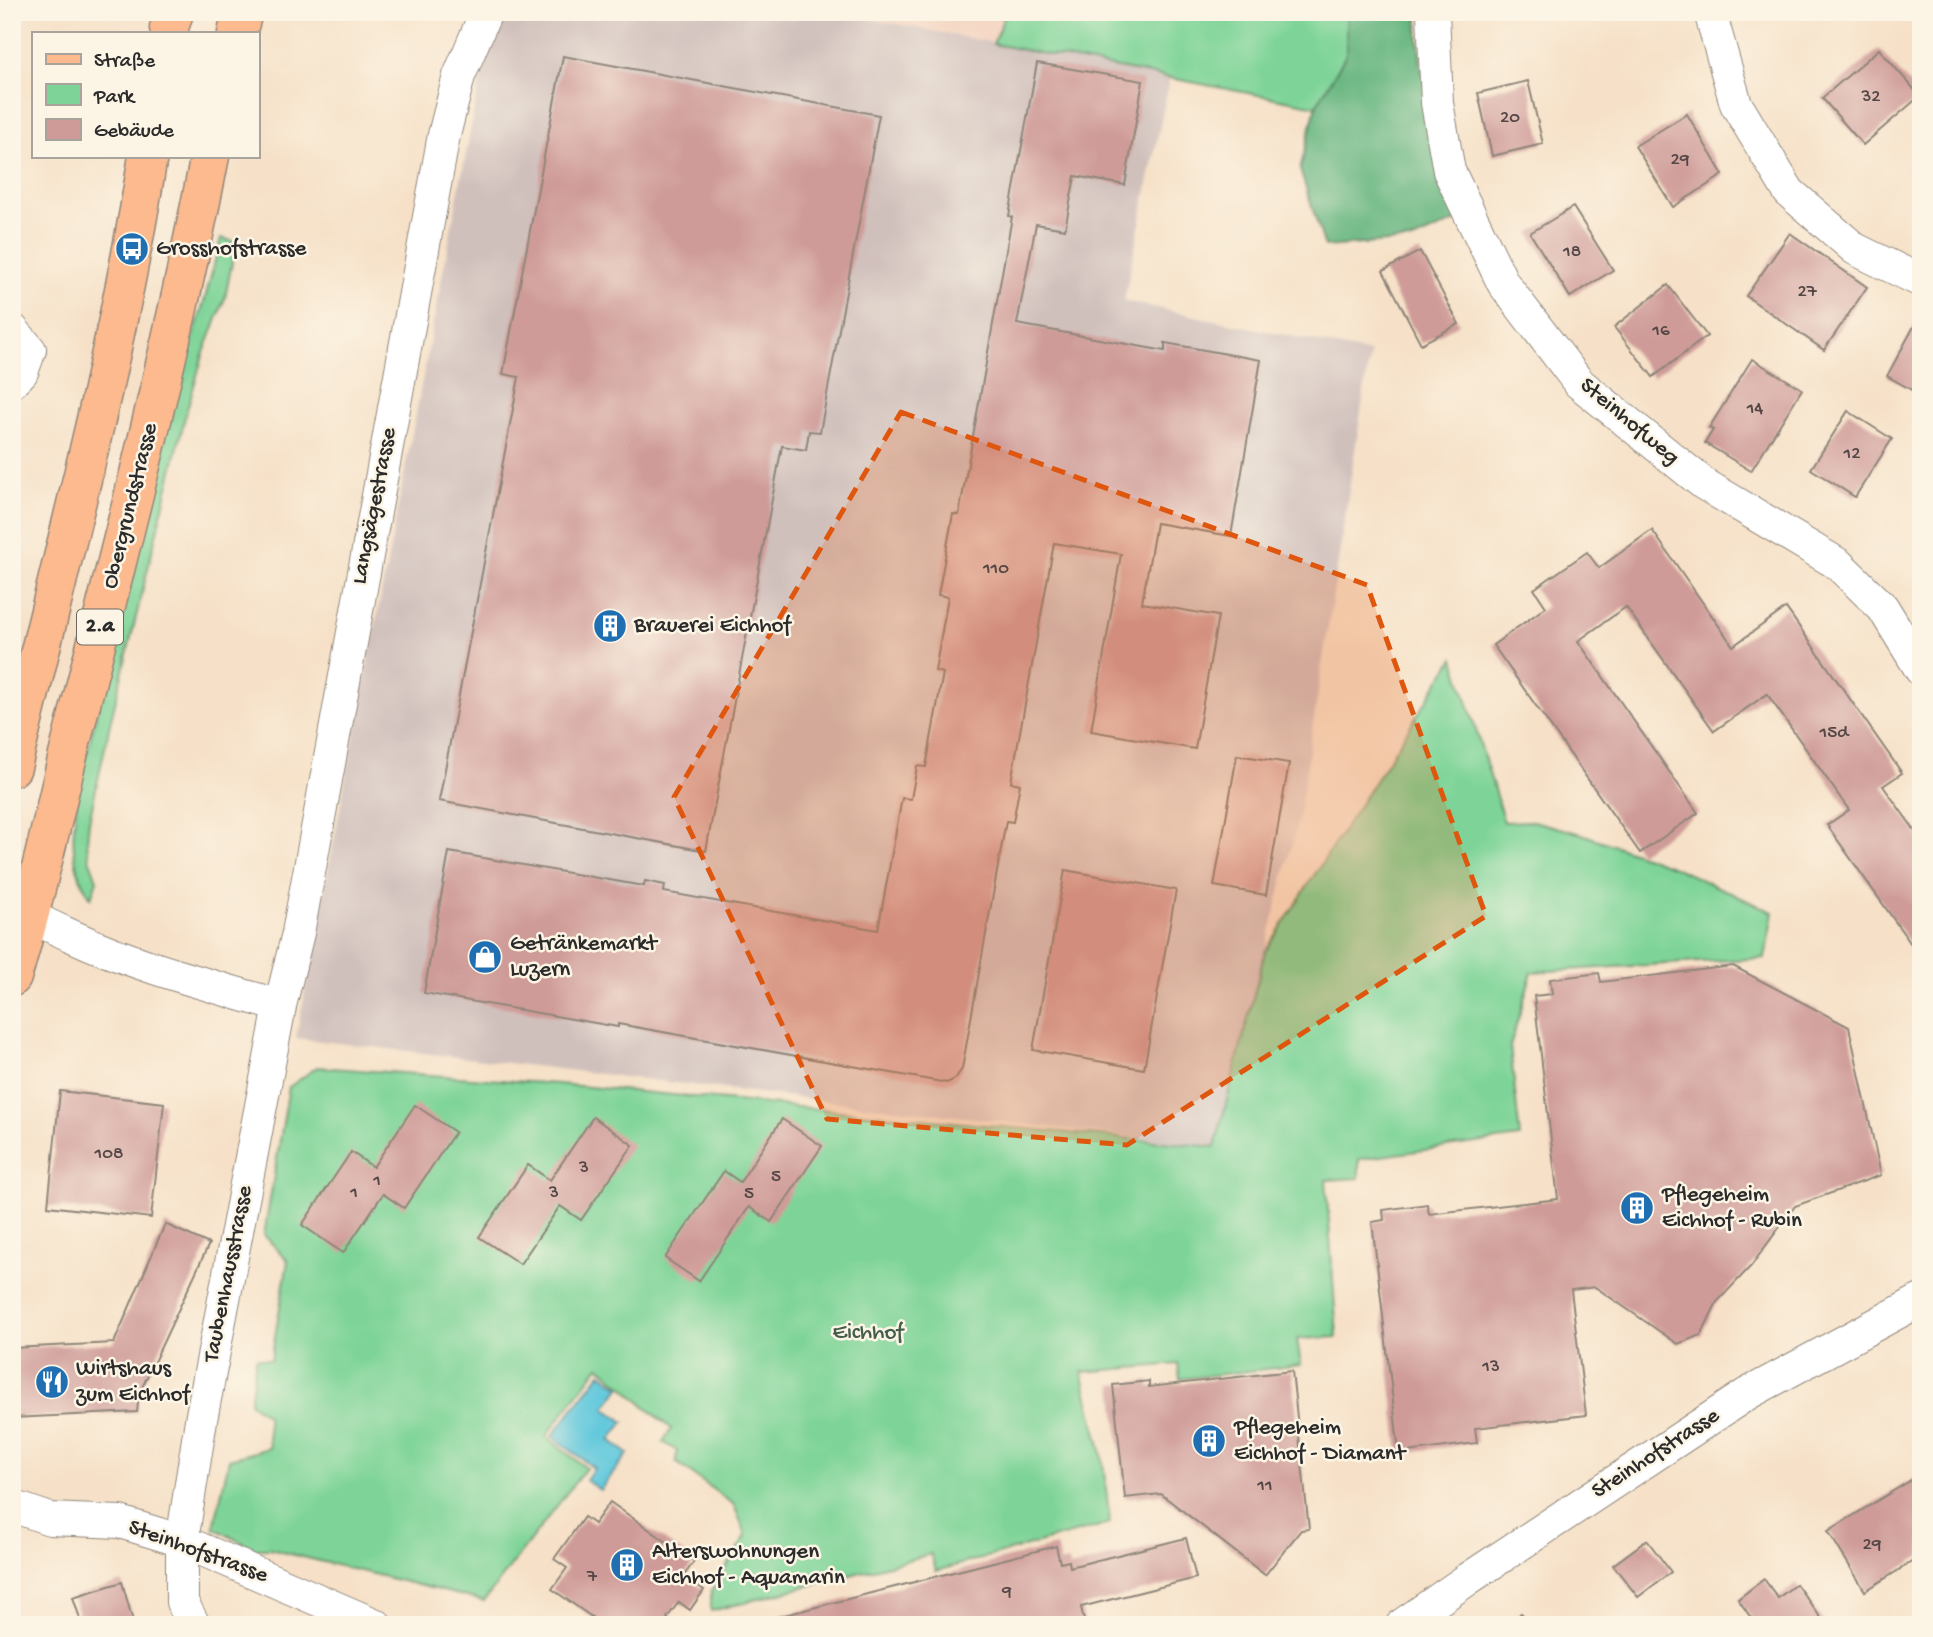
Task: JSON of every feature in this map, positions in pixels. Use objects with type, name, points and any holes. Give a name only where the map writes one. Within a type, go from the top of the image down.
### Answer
[{"type":"main road","points":[[237,32],[243,12]]},
{"type":"main road","name":"2.a","points":[[12,767],[89,451],[140,209],[148,158]]},
{"type":"main road","name":"Obergrundstrasse","points":[[12,977],[21,909],[69,749],[172,338],[210,158]]},
{"type":"street","name":"Langsägestrasse","points":[[280,1006],[298,933],[444,135],[459,76],[486,12]]},
{"type":"street","name":"Steinhofweg","points":[[1433,12],[1437,103],[1449,172],[1503,283],[1579,383],[1704,484],[1838,564],[1883,608],[1921,670]]},
{"type":"street","points":[[1710,12],[1736,104],[1789,192],[1855,249],[1921,281]]},
{"type":"street","points":[[12,329],[30,350],[22,372],[12,382]]},
{"type":"street","points":[[21,909],[139,964],[280,1006]]},
{"type":"street","name":"Taubenhausstrasse","points":[[194,1625],[182,1602],[182,1541],[201,1420],[280,1006]]},
{"type":"street","name":"Steinhofstrasse","points":[[1402,1625],[1747,1394],[1921,1300]]},
{"type":"street","name":"Steinhofstrasse","points":[[12,1506],[50,1519],[120,1522],[182,1541],[376,1625]]},
{"type":"highlighted area","points":[[901,412],[1367,585],[1486,916],[1127,1145],[827,1119],[674,797]]},
{"type":"shaded area","name":"Brauerei Eichhof","points":[[493,12],[833,12],[1170,77],[1124,301],[1370,353],[1299,816],[1216,1147],[296,1038]]},
{"type":"shaded area","points":[[833,12],[1006,12],[993,44]]},
{"type":"green space","points":[[1006,12],[1346,12],[1346,55],[1316,106],[993,44]]},
{"type":"green space","points":[[1346,12],[1418,12],[1421,65],[1426,91],[1438,142],[1463,218],[1413,240],[1325,247],[1300,170],[1316,106],[1346,55]]},
{"type":"green space","points":[[221,238],[236,242],[225,298],[203,355],[186,413],[111,719],[89,821],[89,858],[97,880],[91,898],[82,883],[74,851],[75,819],[83,769],[172,405]]},
{"type":"green space","name":"Eichhof","points":[[1454,658],[1504,822],[1533,821],[1582,834],[1669,865],[1773,912],[1765,958],[1532,972],[1510,1046],[1520,1137],[1359,1159],[1359,1178],[1326,1180],[1337,1337],[1297,1339],[1301,1365],[1180,1379],[1178,1364],[1082,1372],[1102,1455],[1110,1523],[936,1571],[931,1554],[711,1611],[711,1591],[746,1536],[734,1505],[676,1462],[677,1451],[663,1442],[671,1429],[599,1366],[546,1436],[586,1468],[484,1601],[270,1549],[254,1549],[214,1528],[229,1459],[269,1448],[267,1415],[250,1403],[256,1358],[271,1360],[288,1261],[264,1235],[289,1087],[317,1067],[558,1084],[1215,1147],[1265,952]]},
{"type":"water","points":[[601,1373],[620,1387],[605,1408],[624,1422],[610,1440],[628,1454],[600,1490],[586,1480],[594,1468],[552,1436]]},
{"type":"building","points":[[1879,49],[1920,96],[1863,145],[1822,98]]},
{"type":"building","name":"Brauerei Eichhof","points":[[563,56],[879,115],[820,432],[809,431],[806,450],[782,446],[706,851],[439,801],[519,377],[503,374]]},
{"type":"building","points":[[1037,63],[1143,81],[1125,185],[1075,176],[1065,229],[1036,224],[1017,324],[1165,351],[1165,343],[1261,360],[1231,536],[1156,523],[1142,603],[1218,616],[1195,749],[1091,731],[1121,554],[1054,543],[1011,782],[1020,784],[1013,822],[1006,821],[962,1069],[955,1079],[947,1083],[618,1024],[618,1027],[424,993],[449,852],[644,886],[645,881],[665,885],[664,892],[878,930],[902,798],[911,799],[917,766],[926,767],[943,673],[935,671],[948,597],[938,595],[953,514],[959,515]]},
{"type":"building","points":[[1528,81],[1543,144],[1492,156],[1478,93]]},
{"type":"building","points":[[1687,114],[1723,175],[1673,207],[1635,146]]},
{"type":"building","points":[[1573,207],[1613,270],[1570,297],[1530,233]]},
{"type":"building","points":[[1790,233],[1867,287],[1824,350],[1746,296]]},
{"type":"building","points":[[1420,251],[1459,324],[1421,344],[1383,271]]},
{"type":"building","points":[[1668,285],[1707,336],[1653,377],[1614,327]]},
{"type":"building","points":[[1918,319],[1921,321],[1921,395],[1887,376]]},
{"type":"building","points":[[1752,359],[1802,389],[1751,471],[1705,443],[1713,430],[1709,428]]},
{"type":"building","points":[[1848,411],[1892,439],[1855,497],[1811,469]]},
{"type":"building","points":[[1652,530],[1733,646],[1786,608],[1902,773],[1883,786],[1921,839],[1921,958],[1827,825],[1849,810],[1767,694],[1714,731],[1626,607],[1578,641],[1698,813],[1640,853],[1493,645],[1546,607],[1534,589],[1587,552],[1599,568]]},
{"type":"building","points":[[1237,755],[1289,763],[1266,895],[1214,886]]},
{"type":"building","points":[[1065,870],[1176,890],[1144,1069],[1033,1050]]},
{"type":"building","name":"Pflegeheim Eichhof - Rubin","points":[[1733,966],[1849,1027],[1881,1175],[1795,1206],[1751,1266],[1717,1302],[1701,1335],[1678,1344],[1595,1287],[1571,1290],[1586,1415],[1475,1428],[1477,1443],[1399,1453],[1372,1222],[1384,1220],[1383,1210],[1427,1204],[1429,1214],[1558,1199],[1534,996],[1552,994],[1550,979],[1599,973],[1601,982]]},
{"type":"building","points":[[60,1091],[164,1103],[151,1218],[48,1206]]},
{"type":"building","points":[[415,1105],[455,1132],[404,1208],[383,1194],[343,1253],[302,1225],[351,1152],[373,1167]]},
{"type":"building","points":[[593,1117],[633,1145],[581,1220],[560,1206],[520,1264],[479,1237],[528,1165],[550,1180]]},
{"type":"building","points":[[782,1119],[822,1146],[771,1222],[749,1207],[699,1281],[665,1258],[724,1171],[740,1182]]},
{"type":"building","points":[[165,1224],[209,1244],[139,1394],[137,1412],[12,1418],[12,1348],[114,1343]]},
{"type":"building","name":"Pflegeheim Eichhof - Diamant","points":[[1292,1371],[1309,1529],[1301,1530],[1265,1575],[1161,1494],[1125,1498],[1113,1385],[1149,1381],[1149,1387]]},
{"type":"building","points":[[1921,1474],[1921,1556],[1865,1591],[1828,1531]]},
{"type":"building","name":"Alterswohnungen Eichhof - Aquamarin","points":[[610,1502],[694,1561],[684,1576],[704,1590],[690,1610],[679,1602],[667,1618],[676,1625],[603,1625],[552,1589],[567,1568],[554,1559],[584,1517],[594,1524]]},
{"type":"building","points":[[1186,1538],[1196,1578],[1081,1607],[1085,1625],[770,1625],[769,1619],[1056,1546],[1060,1563],[1069,1561],[1070,1567]]},
{"type":"building","points":[[1647,1540],[1671,1572],[1638,1597],[1613,1565]]},
{"type":"building","points":[[1764,1579],[1778,1598],[1796,1584],[1826,1625],[1756,1625],[1738,1599]]},
{"type":"building","points":[[122,1582],[134,1625],[82,1625],[73,1597]]},
{"type":"building","points":[[1521,1613],[1534,1625],[1510,1625]]},
{"type":"place","name":"Grosshofstrasse","points":[[132,249]]},
{"type":"place","name":"Brauerei Eichhof","points":[[610,626]]},
{"type":"place","name":"Getränkemarkt Luzern","points":[[485,957]]},
{"type":"place","name":"Pflegeheim Eichhof - Rubin","points":[[1637,1208]]},
{"type":"place","name":"Wirtshaus zum Eichhof","points":[[52,1382]]},
{"type":"place","name":"Pflegeheim Eichhof - Diamant","points":[[1209,1441]]},
{"type":"place","name":"Alterswohnungen Eichhof - Aquamarin","points":[[627,1565]]}]
